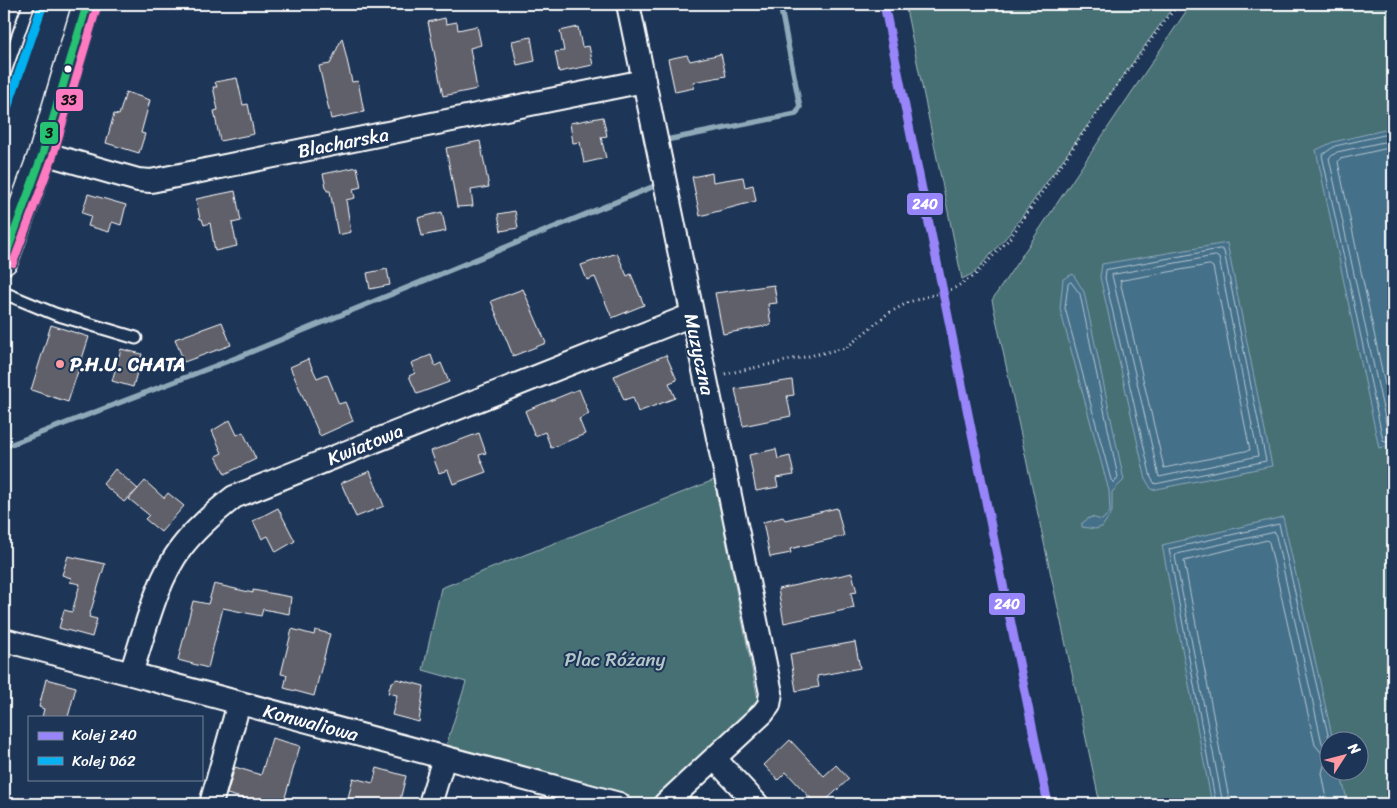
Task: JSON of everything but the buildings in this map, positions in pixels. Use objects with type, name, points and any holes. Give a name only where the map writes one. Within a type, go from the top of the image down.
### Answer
[{"type":"street","points":[[4,260],[43,153],[87,4]]},
{"type":"street","name":"Muzyczna","points":[[628,4],[770,693],[769,705],[763,713],[716,759]]},
{"type":"street","name":"Blacharska","points":[[43,153],[138,180],[151,181],[644,81]]},
{"type":"street","name":"Kwiatowa","points":[[131,673],[159,588],[181,548],[206,520],[234,497],[692,315]]},
{"type":"street","name":"Konwaliowa","points":[[4,640],[619,804]]},
{"type":"street","points":[[211,804],[239,703]]},
{"type":"street","points":[[430,804],[444,758]]},
{"type":"street","points":[[665,804],[716,759],[757,804]]},
{"type":"lane","points":[[4,76],[29,4]]},
{"type":"lane","points":[[4,293],[55,314],[136,338]]},
{"type":"path","points":[[705,378],[846,348],[887,314],[909,302],[953,289],[974,276],[1010,238],[1114,89],[1178,4]]},
{"type":"green space","points":[[905,4],[1175,4],[1010,233],[974,273],[962,279]]},
{"type":"green space","points":[[1191,4],[1393,4],[1393,804],[1100,804],[992,300]]},
{"type":"green space","name":"Plac Różany","points":[[714,480],[759,704],[655,800],[641,802],[445,749],[466,682],[423,670],[441,588]]},
{"type":"water","points":[[1393,128],[1393,445],[1379,448],[1316,150],[1333,142]]},
{"type":"water","points":[[1227,243],[1272,466],[1152,490],[1146,480],[1100,277],[1102,264]]},
{"type":"water","points":[[1073,274],[1084,292],[1124,480],[1112,492],[1112,512],[1102,527],[1095,529],[1082,527],[1082,523],[1091,517],[1102,520],[1110,512],[1109,491],[1060,309],[1063,279]]},
{"type":"water","points":[[1283,517],[1331,730],[1320,730],[1320,780],[1342,780],[1348,804],[1212,804],[1162,545]]},
{"type":"waterway","points":[[666,140],[796,114],[800,107],[780,4]]},
{"type":"waterway","points":[[4,447],[241,356],[657,185]]},
{"type":"rail line","name":"D62","points":[[4,117],[43,4]]},
{"type":"rail line","name":"240","points":[[884,4],[1048,804]]},
{"type":"transit line","name":"3","points":[[4,260],[43,153],[87,4]]},
{"type":"transit line","name":"33","points":[[13,263],[53,156],[97,7]]},
{"type":"place","name":"P.H.U. CHATA","points":[[60,364]]}]
